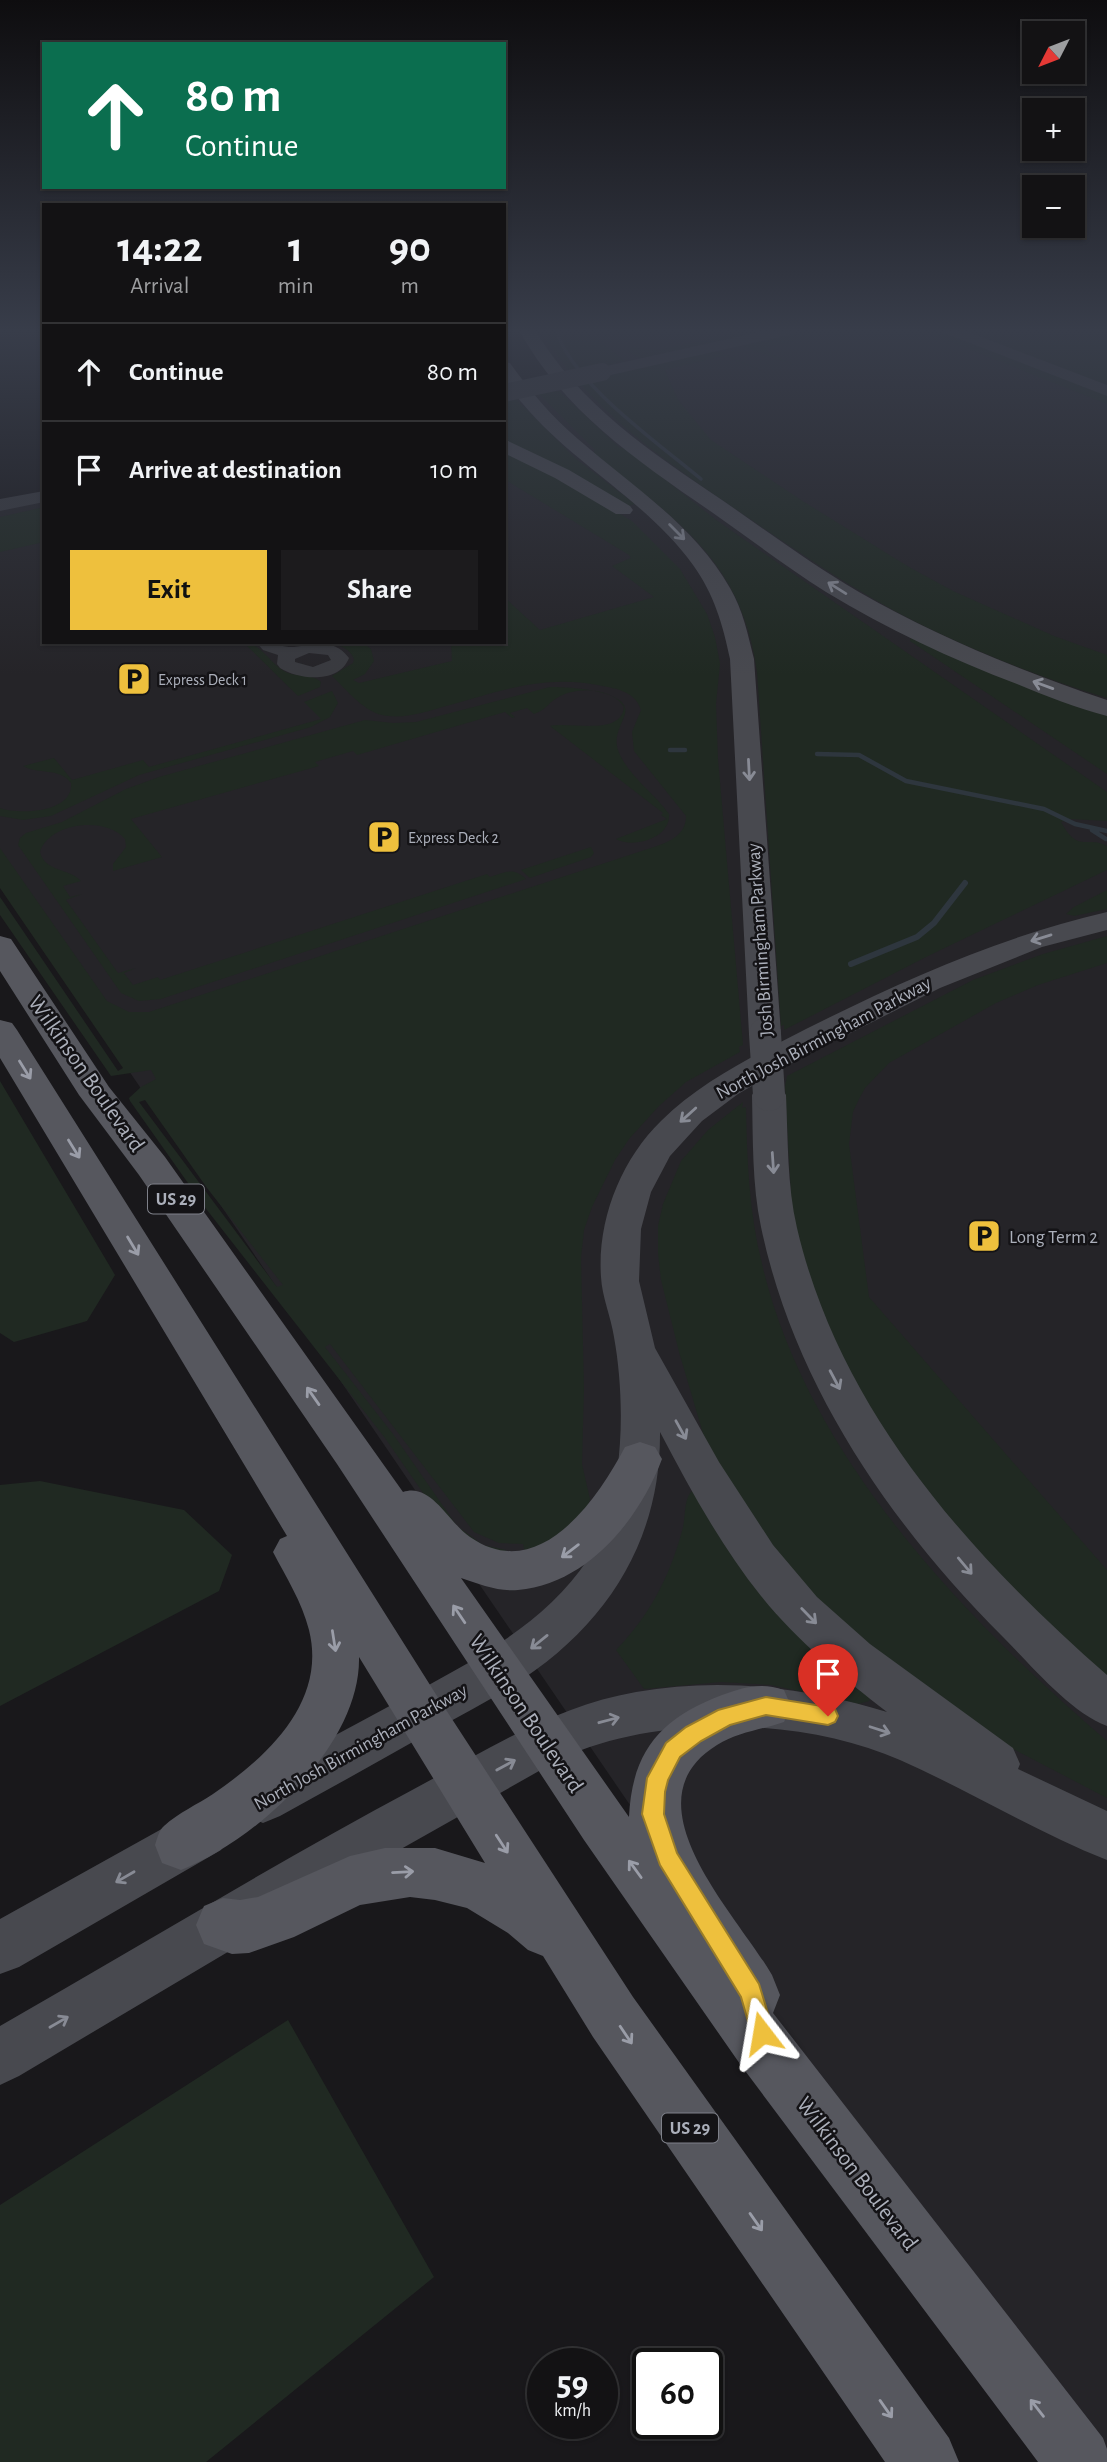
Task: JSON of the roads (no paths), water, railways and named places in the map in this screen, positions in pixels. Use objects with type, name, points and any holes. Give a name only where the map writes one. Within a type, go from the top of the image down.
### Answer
[{"type":"main road","name":"Josh Birmingham Parkway","points":[[574,445],[657,513],[696,552],[719,585],[734,621],[742,659],[779,1227],[796,1290],[825,1361],[863,1432],[915,1507],[983,1588],[1065,1668],[1107,1704]]},
{"type":"main road","points":[[631,445],[820,577],[930,638],[1025,679],[1107,708]]},
{"type":"main road","points":[[506,446],[604,497],[636,519],[687,568],[705,593],[720,625],[745,702]]},
{"type":"main road","name":"North Josh Birmingham Parkway","points":[[0,1948],[496,1671],[550,1633],[597,1581],[626,1528],[634,1502],[640,1460],[636,1349],[620,1277],[624,1216],[643,1170],[671,1131],[709,1097],[753,1070],[939,975],[993,952],[1107,921]]},
{"type":"main road","name":"Wilkinson Boulevard","points":[[0,946],[97,1095],[152,1166],[352,1452],[545,1743],[761,2044],[1079,2462]]},
{"type":"main road","name":"US 29","points":[[0,1030],[466,1787],[671,2101],[925,2462]]},
{"type":"main road","points":[[636,1349],[739,1533],[779,1586],[830,1637],[860,1662],[1087,1826]]},
{"type":"main road","points":[[352,1452],[375,1465],[435,1534],[459,1555],[487,1566],[515,1570],[546,1565],[580,1544],[626,1488],[640,1460]]},
{"type":"main road","points":[[181,1845],[237,1806],[288,1763],[320,1719],[330,1693],[335,1666],[335,1639],[324,1608],[282,1519],[278,1495],[282,1487]]},
{"type":"main road","points":[[0,2057],[223,1925],[545,1743],[576,1729],[636,1713],[706,1706],[766,1706],[811,1712],[883,1731],[1087,1826]]},
{"type":"main road","points":[[761,2044],[762,2033],[751,1992],[667,1857],[656,1825],[653,1802],[658,1778],[666,1761],[683,1741],[726,1717],[766,1706]]},
{"type":"main road","points":[[223,1925],[239,1928],[274,1918],[358,1880],[402,1871],[427,1872],[479,1885],[502,1897],[543,1928],[583,1968]]},
{"type":"street","points":[[0,505],[42,496]]},
{"type":"street","points":[[266,644],[291,653]]},
{"type":"waterway","points":[[659,445],[701,479]]},
{"type":"waterway","points":[[670,750],[685,750]]},
{"type":"waterway","points":[[817,754],[859,755],[906,781],[1044,809],[1075,824],[1107,831]]},
{"type":"waterway","points":[[1092,830],[1106,839]]},
{"type":"waterway","points":[[851,964],[917,937],[934,923],[965,883]]},
{"type":"place","name":"Express Deck 1","points":[[134,679]]},
{"type":"place","name":"Express Deck 2","points":[[384,837]]},
{"type":"place","name":"Long Term 2","points":[[984,1236]]}]
